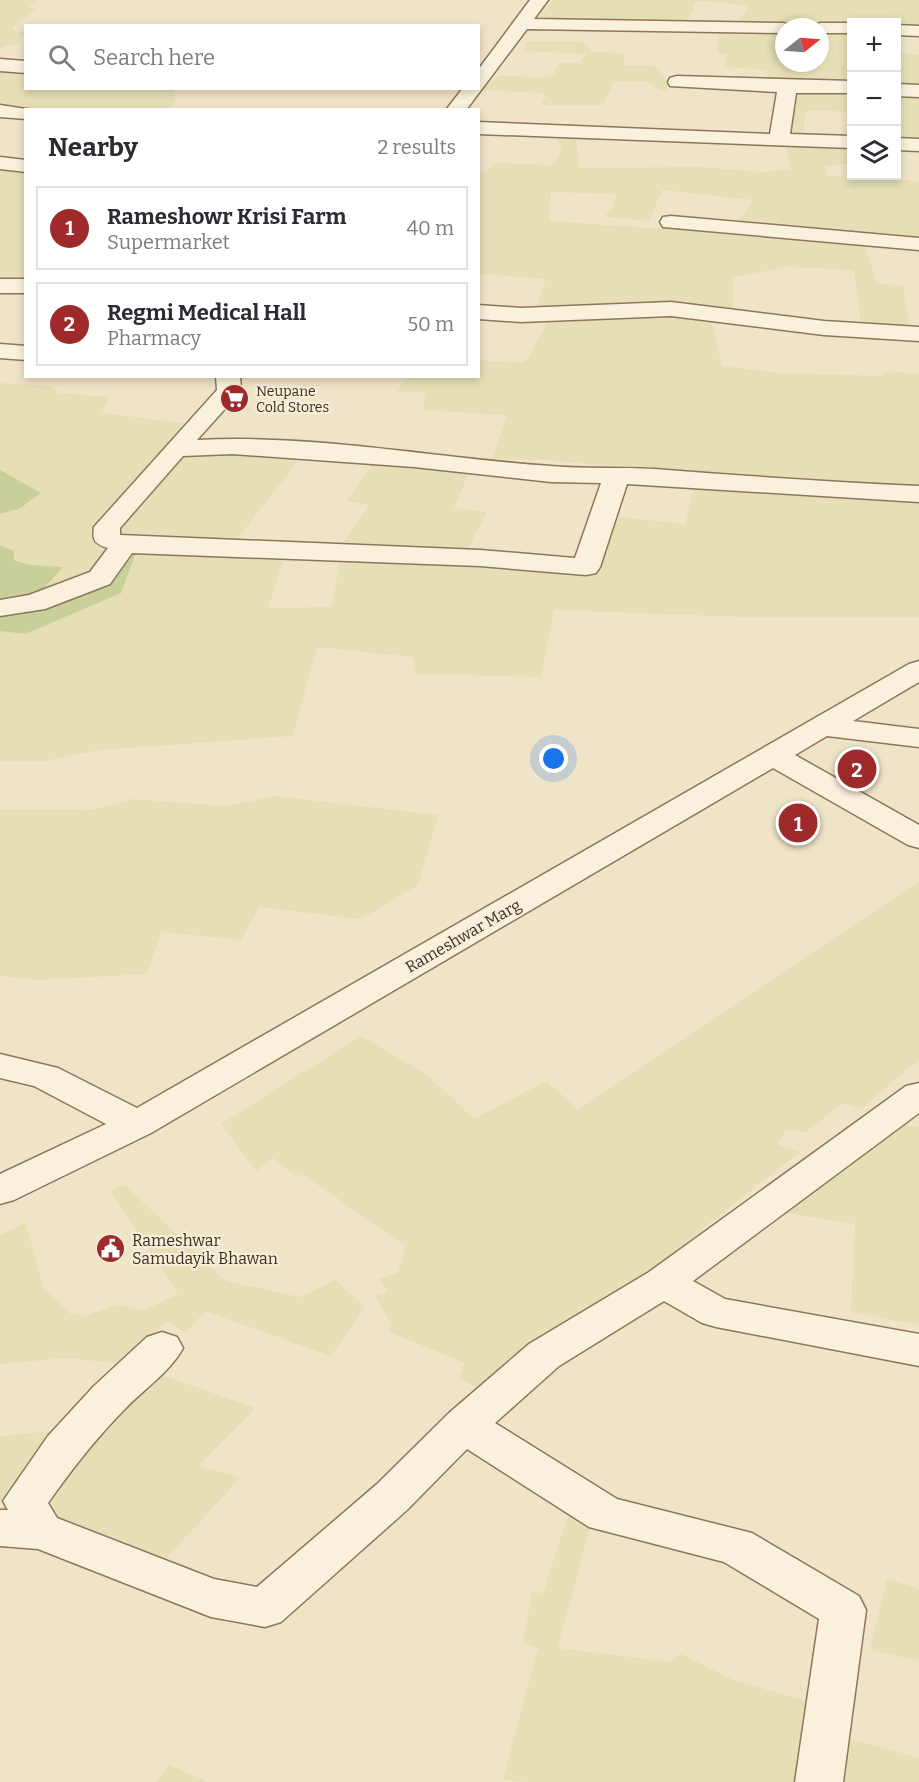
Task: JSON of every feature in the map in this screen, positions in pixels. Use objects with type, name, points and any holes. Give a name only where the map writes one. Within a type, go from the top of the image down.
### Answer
[{"type":"street","points":[[480,81],[538,0]]},
{"type":"street","points":[[489,37],[515,31],[775,28]]},
{"type":"street","points":[[829,28],[847,28]]},
{"type":"street","points":[[901,30],[919,31]]},
{"type":"street","points":[[0,65],[24,67]]},
{"type":"street","points":[[677,82],[847,87]]},
{"type":"street","points":[[779,140],[787,87]]},
{"type":"street","points":[[457,108],[472,90]]},
{"type":"street","points":[[901,90],[919,91]]},
{"type":"street","points":[[0,111],[24,113]]},
{"type":"street","points":[[480,128],[847,142]]},
{"type":"street","points":[[901,144],[919,145]]},
{"type":"street","points":[[0,163],[24,166]]},
{"type":"street","points":[[671,222],[919,244]]},
{"type":"street","points":[[0,286],[24,286]]},
{"type":"street","points":[[480,312],[521,315],[671,309],[824,328],[919,334]]},
{"type":"street","points":[[0,351],[24,353]]},
{"type":"street","points":[[228,378],[229,391],[193,426],[178,449],[107,526],[106,539],[124,545],[480,558],[586,567],[616,477]]},
{"type":"street","points":[[178,449],[232,446],[414,459],[522,472],[919,494]]},
{"type":"street","points":[[0,608],[35,603],[100,578],[124,545]]},
{"type":"street","name":"Rameshwar Marg","points":[[0,1190],[138,1124],[825,727],[919,670]]},
{"type":"street","points":[[825,727],[919,738]]},
{"type":"street","points":[[774,756],[919,838]]},
{"type":"street","points":[[0,1066],[45,1077],[138,1124]]},
{"type":"street","points":[[162,1348],[109,1398],[63,1448],[25,1501],[20,1529],[211,1598],[266,1608],[392,1497],[464,1425],[544,1355],[663,1282],[909,1111]]},
{"type":"street","points":[[663,1282],[716,1312],[919,1350]]},
{"type":"street","points":[[464,1425],[605,1514],[736,1546],[843,1610],[819,1782]]},
{"type":"shaded area","points":[[0,0],[38,0],[29,7],[36,10],[12,27],[16,32],[24,32],[16,45],[4,45],[0,50]]},
{"type":"shaded area","points":[[553,0],[919,0],[919,30],[901,29],[901,18],[847,18],[847,27],[829,27],[829,18],[775,18],[775,26],[736,25],[749,6],[703,1],[696,2],[686,24],[537,20]]},
{"type":"shaded area","points":[[775,30],[775,72],[829,72],[829,30],[847,31],[847,112],[810,110],[805,114],[803,136],[785,135],[797,89],[768,82],[767,70],[725,67],[727,54],[717,53],[719,32]]},
{"type":"shaded area","points":[[527,41],[581,42],[593,52],[625,53],[624,65],[653,66],[665,77],[668,90],[660,90],[645,81],[614,82],[603,105],[545,105],[541,102],[547,96],[543,93],[478,90],[499,76],[544,77],[554,74],[559,63],[580,63],[586,54],[524,51]]},
{"type":"shaded area","points":[[901,53],[919,55],[919,144],[901,142]]},
{"type":"shaded area","points":[[0,68],[24,70],[24,90],[172,90],[176,100],[170,108],[0,108]]},
{"type":"shaded area","points":[[555,136],[576,137],[579,168],[702,167],[763,172],[790,169],[786,144],[847,147],[847,163],[825,166],[827,176],[847,177],[847,180],[919,181],[919,242],[861,232],[859,236],[735,226],[754,200],[662,190],[649,221],[604,217],[614,206],[616,194],[551,192],[549,221],[864,243],[877,283],[903,286],[909,325],[861,323],[854,270],[789,267],[733,277],[733,313],[677,307],[537,307],[546,279],[480,274],[480,172],[485,172],[494,164],[500,163],[554,165],[562,149]]},
{"type":"shaded area","points":[[0,167],[24,169],[24,284],[0,283]]},
{"type":"shaded area","points":[[551,316],[711,319],[722,366],[777,373],[880,376],[888,371],[919,374],[919,487],[683,474],[549,460],[492,459],[507,415],[422,410],[427,393],[396,391],[407,378],[480,378],[480,360],[525,363]]},
{"type":"shaded area","points":[[0,383],[50,386],[59,393],[109,397],[102,413],[184,423],[167,449],[100,524],[95,545],[108,550],[90,577],[37,596],[63,567],[30,565],[14,559],[14,551],[0,545],[0,514],[19,509],[21,484],[0,470]]},
{"type":"shaded area","points":[[187,452],[298,461],[233,544],[125,538],[119,530]]},
{"type":"shaded area","points":[[374,462],[470,470],[454,508],[487,512],[465,554],[339,549],[370,505],[347,501]]},
{"type":"shaded area","points":[[694,487],[919,500],[919,617],[744,617],[554,610],[541,677],[415,674],[413,657],[317,647],[293,736],[100,750],[45,761],[0,761],[0,631],[26,634],[120,593],[137,550],[284,558],[268,608],[332,607],[340,559],[590,574],[619,517],[685,524]]},
{"type":"shaded area","points":[[275,796],[438,815],[418,885],[361,919],[259,907],[241,940],[161,932],[147,974],[37,980],[0,976],[0,809],[91,810],[133,799],[226,806]]},
{"type":"shaded area","points":[[919,882],[919,1059],[861,1109],[843,1103],[806,1132],[786,1130],[777,1145],[800,1152],[692,1237],[634,1296],[487,1390],[458,1379],[465,1363],[389,1332],[391,1323],[374,1296],[388,1292],[379,1279],[398,1273],[406,1246],[302,1174],[297,1177],[273,1158],[256,1171],[221,1124],[361,1036],[427,1075],[474,1119],[547,1081],[578,1110]]},
{"type":"shaded area","points":[[896,1123],[919,1127],[919,1325],[851,1312],[855,1224],[775,1211]]},
{"type":"shaded area","points":[[125,1185],[226,1281],[300,1297],[336,1280],[365,1307],[331,1356],[205,1311],[186,1333],[167,1322],[142,1342],[125,1364],[66,1358],[0,1364],[0,1235],[26,1223],[43,1287],[72,1315],[79,1313],[82,1317],[117,1305],[145,1310],[178,1294],[110,1190]]},
{"type":"shaded area","points":[[151,1371],[255,1408],[199,1466],[240,1478],[159,1566],[45,1515],[43,1493]]},
{"type":"shaded area","points":[[52,1431],[37,1461],[13,1493],[0,1502],[0,1436]]},
{"type":"shaded area","points":[[568,1516],[590,1526],[558,1648],[672,1662],[681,1654],[733,1680],[824,1706],[806,1782],[524,1782],[503,1779],[538,1648],[523,1643],[532,1592],[543,1593]]},
{"type":"shaded area","points":[[887,1579],[919,1589],[919,1661],[870,1650]]},
{"type":"shaded area","points":[[847,1738],[919,1758],[919,1782],[837,1782]]},
{"type":"shaded area","points":[[168,1765],[210,1782],[156,1782]]},
{"type":"green space","points":[[0,470],[41,493],[19,509],[0,514]]},
{"type":"green space","points":[[0,545],[14,551],[14,560],[30,565],[63,567],[37,596],[0,605]]},
{"type":"green space","points":[[137,550],[121,593],[26,634],[0,631],[0,614],[33,610],[99,588]]},
{"type":"place","name":"Neupane Cold Stores","points":[[235,399]]},
{"type":"place","name":"Regmi Medical Hall","points":[[857,769]]},
{"type":"place","name":"Rameshowr Krisi Farm","points":[[798,823]]},
{"type":"place","name":"Rameshwar Samudayik Bhawan","points":[[111,1249]]}]
